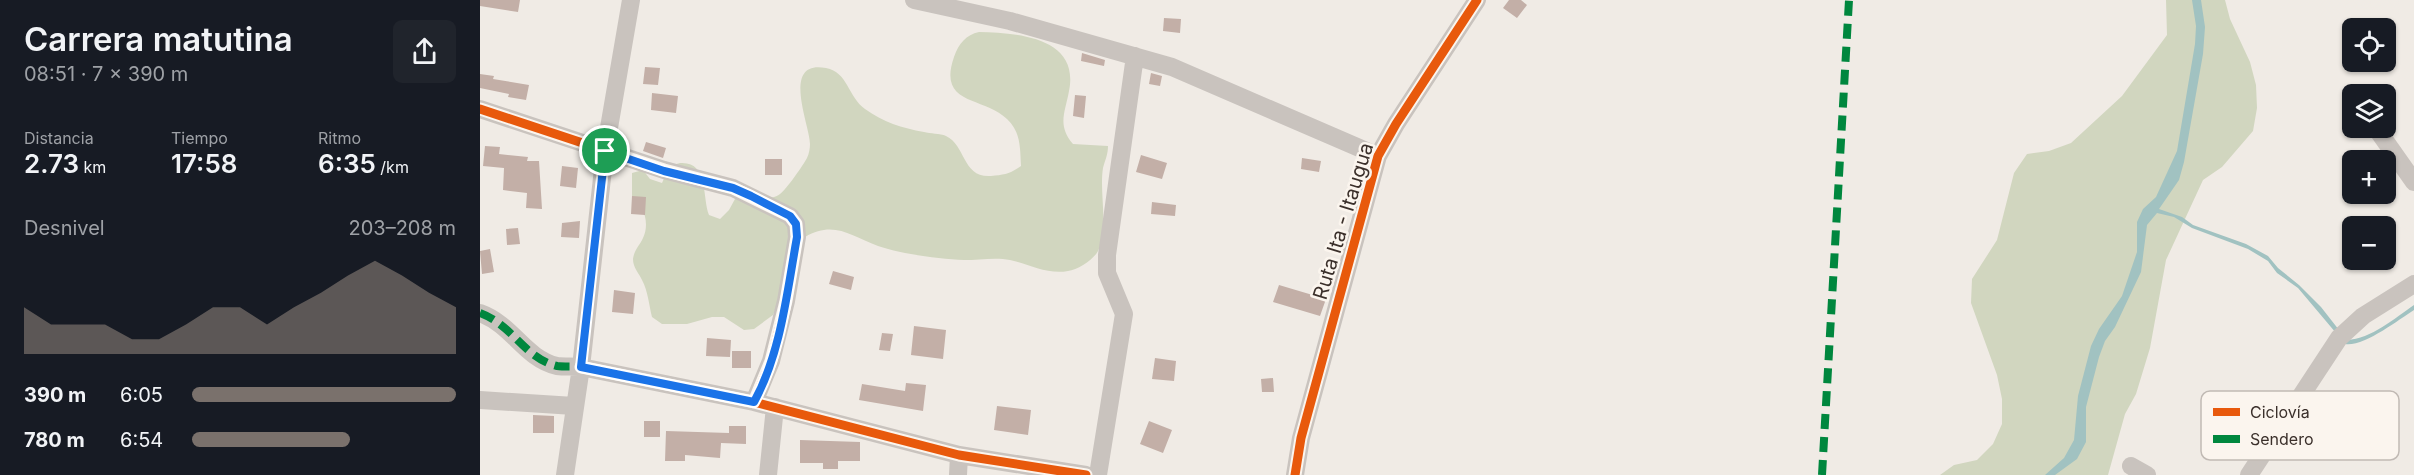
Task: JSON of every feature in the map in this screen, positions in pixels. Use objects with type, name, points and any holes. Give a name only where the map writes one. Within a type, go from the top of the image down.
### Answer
[{"type":"street","points":[[565,475],[581,367],[605,151],[631,0]]},
{"type":"street","points":[[914,0],[953,4],[1172,67],[1378,156]]},
{"type":"street","name":"Ruta Ita - Itaugua","points":[[1295,475],[1301,438],[1378,156],[1396,124],[1477,0]]},
{"type":"street","points":[[1098,475],[1124,314],[1107,273],[1107,255],[1135,56]]},
{"type":"street","points":[[480,109],[664,171],[733,188],[790,216],[796,224],[797,237],[778,336],[764,381],[754,402]]},
{"type":"street","points":[[2383,138],[2414,182]]},
{"type":"street","points":[[2305,391],[2342,335],[2363,316],[2414,284]]},
{"type":"street","points":[[480,313],[503,324],[530,352],[543,361],[559,366],[581,367],[754,402],[959,455],[1086,475]]},
{"type":"street","points":[[480,400],[574,406]]},
{"type":"street","points":[[768,475],[774,407]]},
{"type":"street","points":[[958,475],[959,455]]},
{"type":"street","points":[[2249,475],[2259,460]]},
{"type":"street","points":[[2131,466],[2147,475]]},
{"type":"green space","points":[[2166,0],[2225,0],[2230,19],[2250,62],[2256,85],[2257,108],[2253,131],[2222,167],[2203,180],[2166,260],[2150,348],[2136,394],[2125,414],[2108,475],[1940,475],[1954,465],[1977,460],[1993,444],[2002,424],[2002,399],[1997,375],[1971,303],[1972,279],[1997,240],[2014,173],[2027,154],[2049,151],[2071,143],[2122,96],[2167,35]]},
{"type":"green space","points":[[979,32],[1027,37],[1055,49],[1065,59],[1070,73],[1064,119],[1068,137],[1073,144],[1108,146],[1102,178],[1103,231],[1098,251],[1089,261],[1072,270],[1053,272],[1005,259],[964,260],[909,254],[878,246],[842,231],[825,230],[805,237],[773,315],[754,329],[744,330],[724,317],[712,317],[687,324],[662,324],[652,317],[646,289],[633,262],[645,232],[646,220],[643,209],[632,196],[632,173],[643,170],[650,179],[662,183],[671,168],[680,163],[689,164],[700,174],[709,215],[720,219],[735,199],[764,199],[780,194],[799,171],[809,153],[809,135],[801,96],[801,83],[804,73],[812,68],[826,68],[839,74],[859,104],[879,118],[908,129],[946,136],[957,146],[969,167],[975,172],[991,176],[1003,175],[1021,166],[1019,141],[1012,124],[987,106],[965,98],[952,84],[950,73],[958,48],[964,40]]},
{"type":"water","points":[[2192,0],[2201,0],[2205,27],[2203,54],[2179,180],[2159,209],[2182,217],[2193,225],[2246,244],[2268,256],[2321,307],[2339,330],[2336,333],[2298,288],[2277,273],[2268,261],[2248,249],[2192,228],[2174,217],[2157,213],[2147,225],[2141,272],[2099,357],[2086,407],[2086,442],[2077,459],[2055,475],[2045,475],[2064,458],[2074,440],[2078,396],[2091,346],[2099,329],[2122,296],[2137,252],[2137,222],[2143,209],[2156,197],[2177,151],[2195,44],[2196,26]]},
{"type":"water","points":[[2414,305],[2414,310],[2381,332],[2353,344],[2345,344],[2347,340],[2374,332]]},
{"type":"building","points":[[480,0],[520,0],[518,12],[480,6]]},
{"type":"building","points":[[1509,0],[1521,0],[1527,5],[1517,18],[1503,8]]},
{"type":"building","points":[[1164,18],[1181,19],[1180,33],[1163,31]]},
{"type":"building","points":[[1082,53],[1105,60],[1104,66],[1081,61]]},
{"type":"building","points":[[645,67],[660,68],[658,85],[643,84]]},
{"type":"building","points":[[1151,73],[1162,76],[1160,86],[1149,84]]},
{"type":"building","points":[[480,74],[494,76],[493,79],[529,85],[526,100],[480,88]]},
{"type":"building","points":[[652,93],[678,96],[676,113],[651,110]]},
{"type":"building","points":[[1075,95],[1086,96],[1084,118],[1073,116]]},
{"type":"building","points":[[646,142],[666,148],[663,158],[643,151]]},
{"type":"building","points":[[485,146],[500,147],[499,154],[528,157],[527,161],[539,161],[542,209],[526,208],[527,193],[503,190],[504,168],[483,166]]},
{"type":"building","points":[[1141,155],[1167,163],[1162,179],[1136,172]]},
{"type":"building","points":[[1302,158],[1321,161],[1319,172],[1301,169]]},
{"type":"building","points":[[765,159],[782,159],[782,175],[765,175]]},
{"type":"building","points":[[562,166],[578,168],[576,188],[560,186]]},
{"type":"building","points":[[632,196],[646,197],[645,215],[631,214]]},
{"type":"building","points":[[1152,202],[1176,205],[1175,216],[1151,214]]},
{"type":"building","points":[[580,221],[579,238],[561,237],[562,223]]},
{"type":"building","points":[[518,228],[520,244],[507,245],[506,229]]},
{"type":"building","points":[[490,249],[494,272],[482,274],[480,251]]},
{"type":"building","points":[[833,271],[854,277],[851,290],[829,284]]},
{"type":"building","points":[[1279,285],[1326,299],[1320,316],[1273,302]]},
{"type":"building","points":[[614,290],[635,293],[633,314],[612,312]]},
{"type":"building","points":[[914,326],[946,330],[943,359],[911,355]]},
{"type":"building","points":[[882,333],[893,334],[890,351],[879,350]]},
{"type":"building","points":[[707,338],[731,340],[730,357],[706,356]]},
{"type":"building","points":[[732,351],[751,351],[751,368],[732,368]]},
{"type":"building","points":[[1155,358],[1176,361],[1174,381],[1152,379]]},
{"type":"building","points":[[1273,378],[1274,392],[1262,392],[1261,379]]},
{"type":"building","points":[[906,383],[926,385],[923,411],[859,400],[862,384],[905,391]]},
{"type":"building","points":[[997,406],[1031,410],[1028,435],[994,430]]},
{"type":"building","points":[[533,415],[554,416],[554,433],[533,433]]},
{"type":"building","points":[[644,421],[660,421],[660,437],[644,437]]},
{"type":"building","points":[[1149,421],[1172,430],[1163,453],[1140,444]]},
{"type":"building","points":[[729,426],[746,426],[746,444],[721,443],[720,458],[685,455],[685,461],[665,461],[666,431],[729,433]]},
{"type":"building","points":[[800,440],[860,442],[860,461],[838,461],[838,469],[823,469],[823,463],[800,463]]},
{"type":"marked path","points":[[1822,475],[1849,0]]},
{"type":"marked path","points":[[480,313],[501,325],[527,349],[546,362],[557,366],[581,367]]},
{"type":"cycle path","points":[[1295,475],[1301,438],[1378,156],[1396,124],[1477,0]]},
{"type":"cycle path","points":[[480,109],[664,170],[733,188],[790,216],[796,224],[797,237],[786,301],[771,361],[754,402]]},
{"type":"cycle path","points":[[581,367],[754,402],[959,455],[1086,475]]},
{"type":"route","points":[[605,151],[664,171],[733,188],[778,209],[790,216],[796,224],[797,237],[778,336],[771,361],[754,402],[581,367],[605,151]]}]
